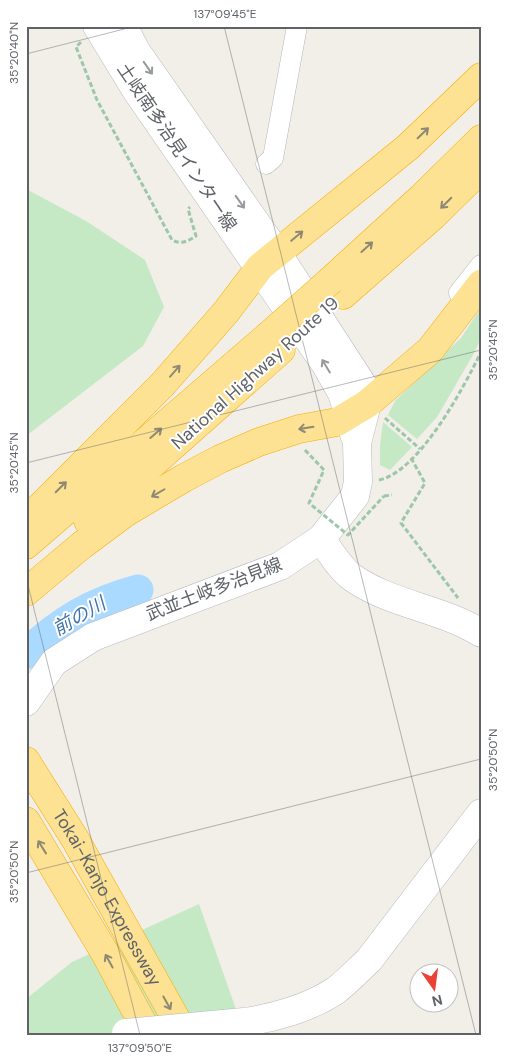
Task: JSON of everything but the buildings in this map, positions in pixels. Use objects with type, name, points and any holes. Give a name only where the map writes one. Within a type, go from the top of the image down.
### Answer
[{"type":"highway","points":[[26,521],[162,386],[268,260],[408,147],[481,77]]},
{"type":"highway","name":"National Highway Route 19","points":[[337,288],[422,197],[481,140]]},
{"type":"highway","name":"National Highway Route 19","points":[[26,575],[275,343],[337,288],[433,216],[481,169]]},
{"type":"highway","points":[[26,592],[104,529],[148,498],[184,478],[220,459],[259,442],[299,429],[337,422],[366,406],[430,350],[481,284]]},
{"type":"highway","name":"National Highway Route 19","points":[[26,545],[275,343]]},
{"type":"highway","name":"Tokai-Kanjo Expressway","points":[[26,761],[75,838],[185,1035]]},
{"type":"highway","name":"Tokai-Kanjo Expressway","points":[[26,821],[58,872],[129,1034]]},
{"type":"main road","name":"土岐南多治見インター線","points":[[123,26],[136,51],[268,260]]},
{"type":"main road","name":"土岐南多治見インター線","points":[[91,32],[268,260]]},
{"type":"main road","name":"武並土岐多治見線","points":[[26,702],[54,662],[93,637],[280,566],[321,539],[355,496],[358,482],[357,443],[366,406],[342,393],[268,260]]},
{"type":"main road","points":[[321,539],[352,577],[393,598],[472,628]]},
{"type":"main road","points":[[129,1034],[244,1022],[289,1012],[334,991],[369,960],[481,813]]},
{"type":"street","points":[[266,164],[273,158],[297,26]]},
{"type":"street","points":[[366,406],[419,344],[481,265]]},
{"type":"path","points":[[91,32],[76,47],[97,100],[172,240],[183,243],[196,236]]},
{"type":"path","points":[[358,482],[386,478],[395,474],[420,449],[446,416],[468,379],[481,352]]},
{"type":"path","points":[[366,406],[420,449]]},
{"type":"path","points":[[305,450],[324,470],[309,503],[348,535],[384,496],[392,495]]},
{"type":"path","points":[[411,458],[425,483],[401,523],[454,590],[472,628]]},
{"type":"green space","points":[[26,189],[86,221],[145,260],[164,307],[143,346],[26,436]]},
{"type":"green space","points":[[481,308],[481,338],[473,355],[437,417],[417,439],[388,415],[395,401],[461,338]]},
{"type":"green space","points":[[383,422],[412,447],[390,470],[380,465]]},
{"type":"green space","points":[[199,904],[245,1035],[26,1035],[26,999],[72,962]]},
{"type":"waterway","name":"前の川","points":[[26,654],[39,642],[78,614],[106,600],[138,590]]}]
